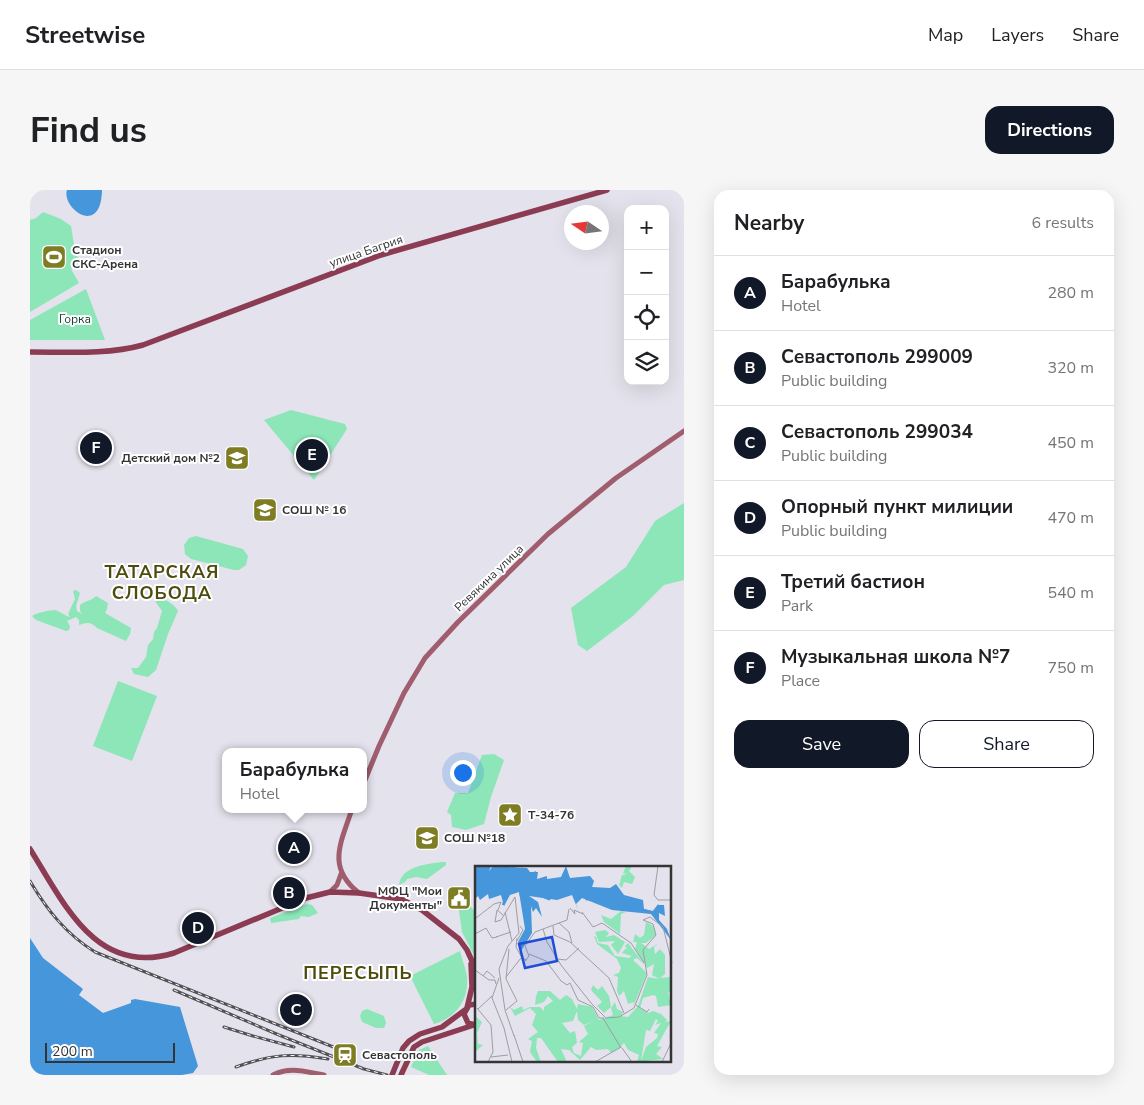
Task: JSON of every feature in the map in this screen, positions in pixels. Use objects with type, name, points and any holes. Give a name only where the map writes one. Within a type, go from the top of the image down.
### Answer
[{"type":"main road","name":"улица Багрия","points":[[30,352],[85,352],[137,347],[161,340],[381,254],[607,190]]},
{"type":"main road","name":"Ревякина улица","points":[[367,775],[404,692],[425,658],[458,622],[548,534],[616,478],[684,431]]},
{"type":"main road","points":[[351,813],[339,854],[342,873],[349,884],[360,893]]},
{"type":"main road","points":[[30,849],[75,920],[93,939],[114,951],[152,959],[172,954],[296,901],[330,892],[360,893],[401,899],[414,904],[459,939],[467,950],[475,969]]},
{"type":"main road","points":[[330,892],[337,885],[342,873]]},
{"type":"main road","points":[[471,959],[472,987],[466,1009],[466,1020],[475,1024]]},
{"type":"main road","points":[[392,1075],[403,1048],[409,1041],[420,1034],[442,1027],[472,1004],[475,1004]]},
{"type":"main road","points":[[401,1075],[414,1047],[422,1042],[475,1024]]},
{"type":"main road","points":[[273,1075],[280,1071],[288,1070],[324,1075]]},
{"type":"green space","name":"Стадион СКС-Арена","points":[[43,212],[61,219],[71,226],[75,251],[80,263],[71,269],[79,283],[30,312],[30,220]]},
{"type":"green space","name":"Горка","points":[[86,289],[105,340],[30,340],[30,320]]},
{"type":"green space","points":[[291,410],[345,424],[347,429],[314,480],[264,420]]},
{"type":"green space","points":[[684,503],[684,580],[664,585],[633,616],[587,651],[578,645],[571,608],[626,567],[655,521]]},
{"type":"green space","points":[[196,536],[243,549],[248,556],[246,565],[239,570],[234,570],[191,559],[185,554],[184,545],[189,538]]},
{"type":"green space","points":[[76,590],[80,593],[76,606],[77,611],[82,614],[80,605],[96,596],[108,603],[105,613],[131,628],[126,641],[91,624],[79,625],[79,620],[76,617],[67,621],[70,626],[69,630],[66,631],[36,620],[32,616],[55,610],[70,617],[68,614],[75,599],[73,591]]},
{"type":"green space","points":[[161,598],[171,603],[178,611],[156,670],[148,677],[134,674],[131,668],[138,668],[146,657],[148,645],[153,639],[157,628],[162,611],[155,601]]},
{"type":"green space","points":[[118,681],[157,696],[132,761],[93,746]]},
{"type":"green space","points":[[494,754],[504,760],[484,824],[466,830],[452,827],[451,815],[447,812],[455,793],[468,793],[482,755]]},
{"type":"green space","points":[[446,862],[446,865],[427,879],[416,877],[407,879],[399,885],[404,874],[410,870],[422,865]]},
{"type":"green space","points":[[307,904],[312,905],[318,913],[309,917],[301,916],[299,919],[271,923],[270,918]]},
{"type":"green space","points":[[469,905],[475,911],[475,957],[462,932],[459,911],[461,908],[465,910]]},
{"type":"green space","points":[[460,951],[467,977],[466,994],[454,1013],[434,1024],[410,976]]},
{"type":"green space","points":[[367,1009],[384,1016],[386,1023],[384,1028],[376,1028],[362,1022],[360,1016],[362,1011]]},
{"type":"green space","points":[[428,1046],[447,1075],[429,1075],[411,1067],[419,1050]]},
{"type":"water","points":[[67,190],[102,190],[100,205],[95,213],[89,216],[82,215],[75,211],[70,204]]},
{"type":"water","points":[[30,938],[43,958],[83,989],[79,995],[103,1013],[131,1003],[131,1000],[135,999],[180,1007],[198,1066],[193,1073],[182,1075],[30,1075]]},
{"type":"railway","points":[[30,881],[58,921],[95,952],[346,1052]]},
{"type":"railway","points":[[174,990],[364,1069],[387,1075]]},
{"type":"railway","points":[[224,1027],[294,1047]]},
{"type":"railway","points":[[236,1067],[260,1059],[292,1055],[328,1059]]},
{"type":"place","name":"Стадион СКС-Арена","points":[[54,257]]},
{"type":"place","name":"Музыкальная школа №7","points":[[96,448]]},
{"type":"place","name":"Третий бастион","points":[[312,455]]},
{"type":"place","name":"Детский дом №2","points":[[237,458]]},
{"type":"place","name":"СОШ № 16","points":[[265,510]]},
{"type":"place","name":"Т-34-76","points":[[510,815]]},
{"type":"place","name":"СОШ №18","points":[[427,838]]},
{"type":"place","name":"Барабулька","points":[[294,848]]},
{"type":"place","name":"Севастополь 299009","points":[[289,893]]},
{"type":"place","name":"МФЦ \"Мои Документы\"","points":[[459,898]]},
{"type":"place","name":"Опорный пункт милиции","points":[[198,928]]},
{"type":"place","name":"Севастополь 299034","points":[[296,1010]]},
{"type":"place","name":"Севастополь","points":[[345,1055]]},
{"type":"district","name":"ТАТАРСКАЯ СЛОБОДА","points":[[162,582]]},
{"type":"district","name":"ПЕРЕСЫПЬ","points":[[358,973]]}]
